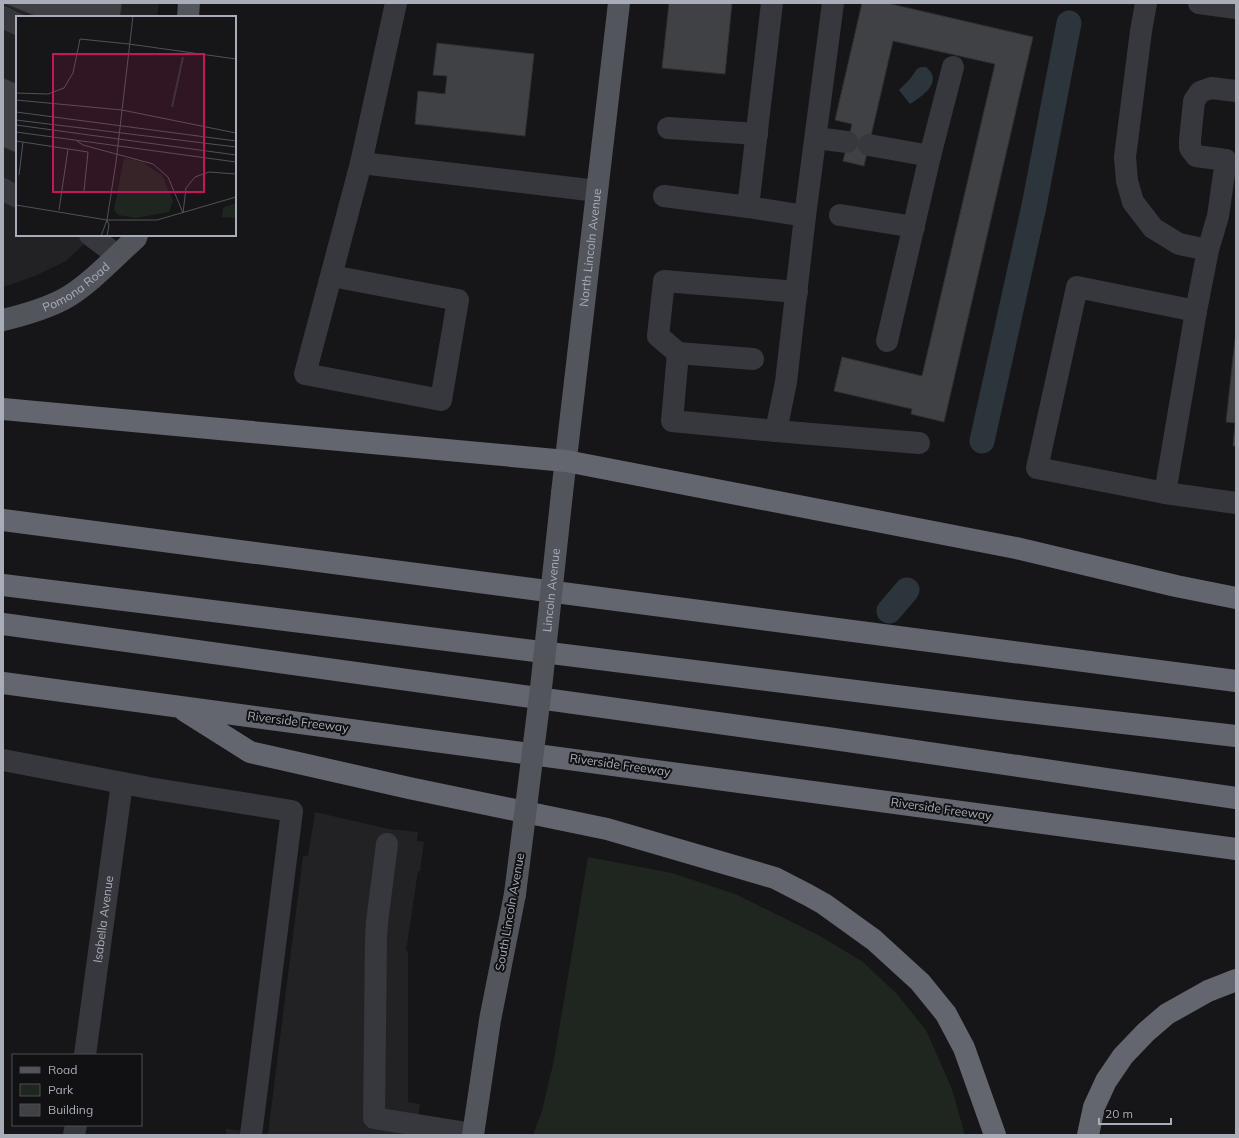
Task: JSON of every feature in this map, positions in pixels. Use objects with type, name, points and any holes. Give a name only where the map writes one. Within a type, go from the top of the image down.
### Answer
[{"type":"highway","points":[[3,409],[566,461],[1016,548],[1176,586],[1236,598]]},
{"type":"highway","points":[[3,520],[1236,681]]},
{"type":"highway","points":[[3,585],[994,708],[1236,736]]},
{"type":"highway","points":[[3,624],[834,739],[1236,798]]},
{"type":"highway","name":"Riverside Freeway","points":[[3,683],[179,708],[324,725],[1236,849]]},
{"type":"highway","points":[[179,708],[250,752],[409,788],[607,830],[774,878],[808,895],[824,904],[874,940],[920,982],[946,1014],[964,1048],[995,1135]]},
{"type":"highway","points":[[1088,1135],[1094,1107],[1106,1081],[1123,1056],[1146,1032],[1167,1014],[1208,991],[1236,980]]},
{"type":"main road","points":[[188,16],[189,3]]},
{"type":"main road","name":"North Lincoln Avenue","points":[[562,492],[619,3]]},
{"type":"main road","name":"Pomona Road","points":[[3,320],[42,309],[66,298],[90,280],[137,236]]},
{"type":"main road","name":"Lincoln Avenue","points":[[541,688],[562,492]]},
{"type":"main road","name":"South Lincoln Avenue","points":[[473,1134],[490,1020],[515,894],[541,688]]},
{"type":"street","points":[[332,276],[458,300],[441,400],[305,374],[361,163],[396,3]]},
{"type":"street","points":[[748,206],[772,3]]},
{"type":"street","points":[[776,431],[786,382],[805,216],[833,3]]},
{"type":"street","points":[[1146,3],[1125,157],[1127,181],[1133,202],[1153,228],[1179,244],[1208,250]]},
{"type":"street","points":[[1199,3],[1236,8]]},
{"type":"street","points":[[3,17],[16,24]]},
{"type":"street","points":[[887,341],[930,156],[953,67]]},
{"type":"street","points":[[1165,492],[1208,250],[1231,161],[1196,156],[1190,148],[1194,101],[1200,92],[1211,88],[1236,91]]},
{"type":"street","points":[[668,128],[757,134]]},
{"type":"street","points":[[816,138],[847,142]]},
{"type":"street","points":[[869,145],[930,156]]},
{"type":"street","points":[[361,163],[597,191]]},
{"type":"street","points":[[3,189],[16,196]]},
{"type":"street","points":[[664,196],[748,206],[805,216]]},
{"type":"street","points":[[840,215],[914,227]]},
{"type":"street","points":[[91,236],[117,255]]},
{"type":"street","points":[[753,359],[678,353],[658,336],[664,281],[797,292]]},
{"type":"street","points":[[1196,311],[1077,287],[1038,468],[1165,492],[1236,503]]},
{"type":"street","points":[[678,353],[672,421],[919,443]]},
{"type":"street","points":[[3,760],[122,783],[292,811],[251,1131]]},
{"type":"street","name":"Isabella Avenue","points":[[85,1054],[122,783]]},
{"type":"street","points":[[388,844],[376,939],[374,1118],[473,1134]]},
{"type":"shaded area","points":[[3,3],[159,3],[157,16],[16,16],[16,236],[93,236],[66,261],[35,276],[3,287]]},
{"type":"shaded area","points":[[926,67],[931,72],[933,78],[932,83],[930,88],[921,97],[910,104],[899,90],[917,69]]},
{"type":"shaded area","points":[[315,812],[389,829],[418,832],[417,841],[424,842],[406,951],[408,951],[408,1102],[420,1104],[416,1135],[226,1135],[226,1129],[268,1134],[303,856],[308,856]]},
{"type":"green space","points":[[588,857],[672,873],[735,894],[820,936],[863,962],[896,993],[926,1030],[952,1089],[965,1135],[533,1135],[542,1111],[554,1060]]},
{"type":"building","points":[[3,3],[122,3],[120,16],[36,16]]},
{"type":"building","points":[[669,3],[732,3],[725,74],[662,68]]},
{"type":"building","points":[[862,3],[887,3],[1033,37],[944,422],[911,414],[912,409],[834,391],[842,357],[922,376],[995,64],[893,41],[864,166],[843,161],[852,124],[835,120]]},
{"type":"building","points":[[437,43],[534,54],[525,136],[415,124],[418,91],[445,94],[447,76],[433,75]]},
{"type":"building","points":[[3,78],[16,84],[16,153],[3,147]]},
{"type":"building","points":[[1235,339],[1236,446],[1233,446],[1235,423],[1226,422]]},
{"type":"waterway","points":[[982,441],[1034,206],[1069,23]]},
{"type":"waterway","points":[[889,611],[907,590]]}]
